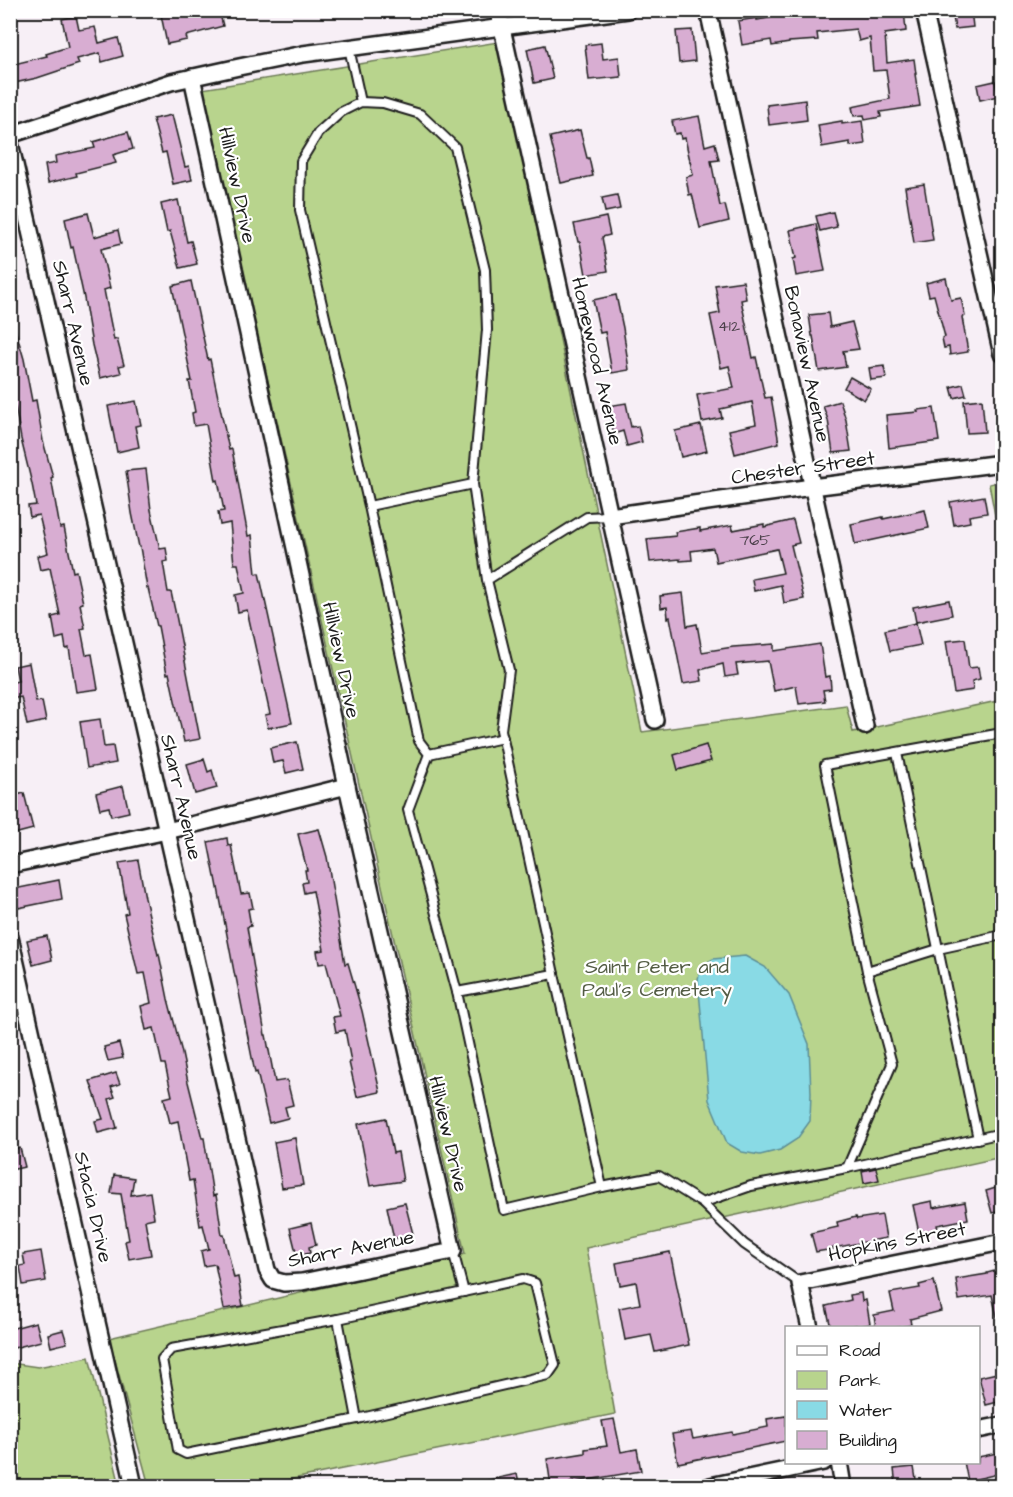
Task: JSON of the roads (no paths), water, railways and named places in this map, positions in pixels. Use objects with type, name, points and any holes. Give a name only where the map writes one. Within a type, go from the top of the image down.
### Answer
[{"type":"street","name":"Homewood Avenue","points":[[498,10],[655,720]]},
{"type":"street","points":[[10,135],[171,82],[303,54],[628,10]]},
{"type":"street","name":"Bonaview Avenue","points":[[708,10],[865,726]]},
{"type":"street","points":[[924,10],[1002,354]]},
{"type":"street","name":"Hillview Drive","points":[[192,77],[347,786],[453,1251]]},
{"type":"street","name":"Sharr Avenue","points":[[10,143],[267,1270],[273,1280],[284,1283],[302,1282],[453,1251]]},
{"type":"street","name":"Chester Street","points":[[610,516],[1002,463]]},
{"type":"street","points":[[10,865],[168,831],[347,786]]},
{"type":"street","name":"Stacia Drive","points":[[10,937],[134,1486]]},
{"type":"street","name":"Hopkins Street","points":[[800,1283],[1002,1242]]},
{"type":"street","points":[[800,1283],[810,1326]]},
{"type":"street","points":[[980,1430],[1002,1425]]},
{"type":"street","points":[[710,1486],[814,1464]]},
{"type":"street","points":[[838,1464],[843,1486]]},
{"type":"lane","points":[[349,48],[361,102]]},
{"type":"lane","points":[[429,754],[419,741],[369,506],[300,210],[301,161],[318,133],[341,112],[361,102],[382,103],[420,114],[455,147],[485,270],[487,330],[473,484],[488,580],[509,669],[501,729],[602,1187]]},
{"type":"lane","points":[[369,506],[473,484]]},
{"type":"lane","points":[[488,580],[587,517],[610,516]]},
{"type":"lane","points":[[847,1168],[892,1064],[867,971],[825,765],[1002,733]]},
{"type":"lane","points":[[429,754],[503,738]]},
{"type":"lane","points":[[897,753],[978,1139]]},
{"type":"lane","points":[[429,754],[408,810],[457,992],[504,1210],[659,1176],[702,1203],[744,1244],[800,1283]]},
{"type":"lane","points":[[867,971],[938,949],[1002,935]]},
{"type":"lane","points":[[457,992],[554,974]]},
{"type":"lane","points":[[702,1203],[751,1186],[847,1168],[1002,1133]]},
{"type":"lane","points":[[453,1251],[464,1292]]},
{"type":"lane","points":[[523,1279],[536,1283],[555,1365],[548,1375],[357,1419],[186,1454],[178,1450],[162,1359],[171,1349],[338,1319],[464,1292],[523,1279]]},
{"type":"lane","points":[[338,1319],[357,1419]]},
{"type":"water","points":[[745,956],[765,967],[789,995],[809,1044],[810,1121],[797,1139],[780,1150],[760,1155],[742,1152],[727,1143],[709,1100],[698,980],[700,967],[713,959]]},
{"type":"park label","name":"Saint Peter and Paul's Cemetery","points":[[657,978]]}]
